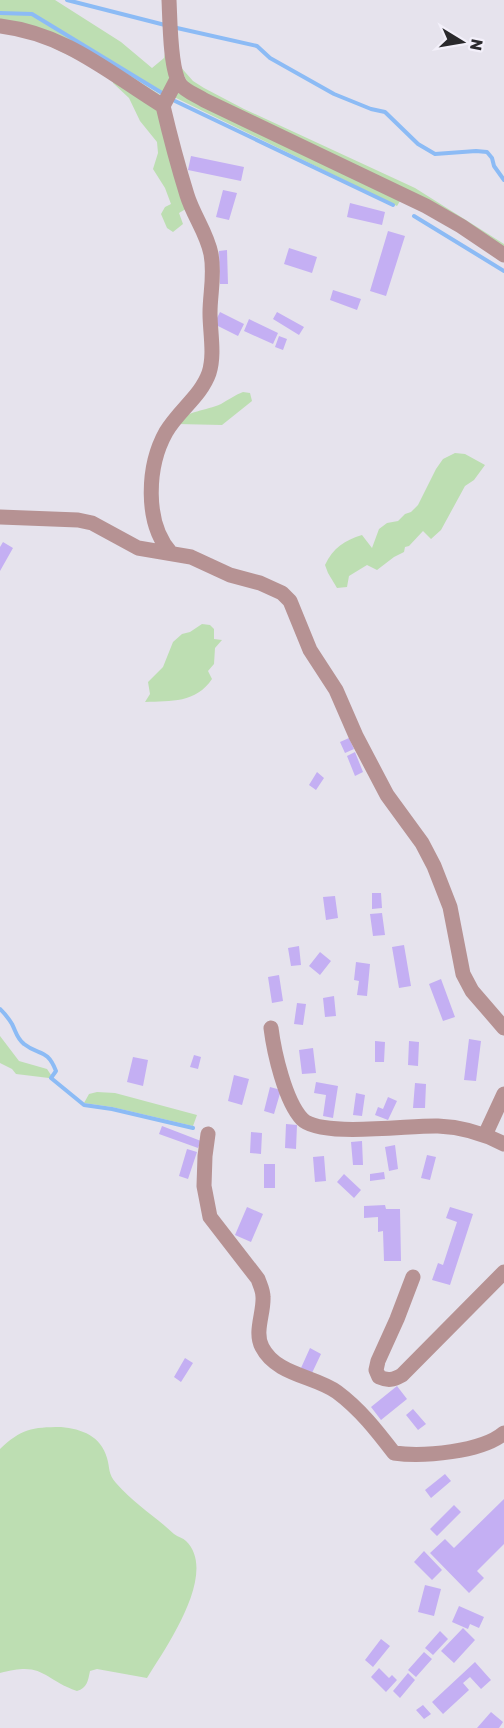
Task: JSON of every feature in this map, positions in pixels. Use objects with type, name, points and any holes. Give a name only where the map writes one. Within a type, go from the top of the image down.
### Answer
[{"type":"street","points":[[169,0],[177,79],[182,87],[204,100],[426,206],[504,255]]},
{"type":"street","points":[[0,26],[31,30],[66,45],[163,106],[187,196],[211,252],[214,274],[210,312],[212,358],[209,374],[167,431],[159,449],[154,471],[153,518],[157,533],[171,553]]},
{"type":"street","points":[[163,106],[177,79]]},
{"type":"street","points":[[0,517],[92,523],[138,548],[191,557],[230,575],[272,587],[290,601],[310,650],[336,690],[387,795],[422,843],[434,866],[450,907],[463,974],[472,991],[504,1028]]},
{"type":"street","points":[[271,1028],[274,1052],[289,1095],[302,1120],[326,1128],[438,1126],[474,1130],[504,1144]]},
{"type":"street","points":[[485,1135],[504,1094]]},
{"type":"street","points":[[208,1134],[204,1164],[206,1204],[210,1217],[258,1279],[264,1299],[259,1338],[262,1348],[269,1356],[293,1372],[334,1390],[370,1422],[394,1453],[406,1455],[471,1449],[495,1441],[504,1433]]},
{"type":"street","points":[[413,1277],[378,1361],[376,1370],[379,1377],[386,1380],[402,1375],[504,1272]]},
{"type":"green space","points":[[0,0],[55,0],[121,42],[152,68],[164,58],[166,48],[172,76],[163,92],[33,13],[0,12]]},
{"type":"green space","points":[[0,15],[33,16],[46,23],[162,96],[153,96],[0,22]]},
{"type":"green space","points":[[178,64],[193,81],[244,109],[415,188],[504,244],[504,250],[189,85]]},
{"type":"green space","points":[[112,76],[161,108],[189,207],[179,213],[183,224],[173,232],[167,228],[161,214],[165,207],[171,204],[165,188],[153,169],[158,153],[157,142],[140,121],[129,98],[113,83]]},
{"type":"green space","points":[[177,92],[400,201],[397,206],[172,96]]},
{"type":"green space","points":[[243,392],[250,393],[252,401],[222,425],[177,424],[186,416],[221,404]]},
{"type":"green space","points":[[455,453],[465,454],[485,465],[474,480],[465,486],[441,530],[431,539],[423,531],[409,546],[405,547],[404,552],[377,570],[367,565],[349,576],[347,587],[337,588],[325,565],[336,549],[350,539],[362,535],[372,548],[379,529],[387,523],[398,521],[418,505],[443,459]]},
{"type":"green space","points":[[202,624],[210,625],[214,629],[214,639],[222,640],[215,648],[214,664],[208,671],[212,679],[206,687],[191,697],[173,701],[145,702],[150,694],[148,682],[163,667],[173,642],[182,634]]},
{"type":"green space","points":[[0,1036],[19,1061],[47,1069],[51,1075],[49,1078],[16,1074],[12,1069],[0,1063]]},
{"type":"green space","points":[[115,1093],[197,1115],[193,1126],[112,1107],[84,1103],[89,1094]]},
{"type":"green space","points":[[61,1427],[83,1432],[95,1439],[104,1450],[113,1480],[174,1534],[186,1541],[195,1555],[196,1572],[193,1591],[186,1611],[147,1678],[97,1669],[90,1671],[85,1686],[77,1691],[34,1670],[0,1673],[0,1449],[14,1437],[28,1430]]},
{"type":"building","points":[[191,156],[244,167],[241,181],[188,170]]},
{"type":"building","points":[[223,190],[237,193],[229,220],[216,217]]},
{"type":"building","points":[[350,203],[385,212],[382,225],[347,217]]},
{"type":"building","points":[[388,231],[405,236],[386,296],[370,291]]},
{"type":"building","points":[[289,248],[317,257],[312,273],[284,264]]},
{"type":"building","points":[[227,250],[228,284],[220,284],[219,251]]},
{"type":"building","points":[[333,290],[361,299],[357,310],[330,300]]},
{"type":"building","points":[[220,312],[244,324],[238,336],[214,324]]},
{"type":"building","points":[[277,312],[304,327],[299,335],[273,319]]},
{"type":"building","points":[[249,319],[278,333],[273,344],[244,331]]},
{"type":"building","points":[[279,336],[287,339],[283,350],[275,347]]},
{"type":"building","points":[[3,542],[13,548],[0,571],[0,547]]},
{"type":"building","points":[[349,738],[354,749],[345,753],[340,742]]},
{"type":"building","points":[[355,752],[363,772],[355,776],[347,756]]},
{"type":"building","points":[[317,772],[324,778],[316,790],[309,785]]},
{"type":"building","points":[[372,893],[381,893],[382,908],[372,909]]},
{"type":"building","points":[[335,896],[338,918],[326,920],[323,897]]},
{"type":"building","points":[[382,913],[385,935],[373,936],[370,914]]},
{"type":"building","points":[[404,945],[411,986],[399,988],[392,947]]},
{"type":"building","points":[[299,946],[301,965],[291,966],[288,948]]},
{"type":"building","points":[[320,952],[331,961],[320,975],[309,966]]},
{"type":"building","points":[[356,962],[370,964],[367,996],[357,995],[359,981],[354,980]]},
{"type":"building","points":[[279,975],[283,1001],[272,1003],[268,977]]},
{"type":"building","points":[[441,979],[455,1017],[443,1021],[429,984]]},
{"type":"building","points":[[334,996],[336,1016],[325,1017],[323,998]]},
{"type":"building","points":[[297,1003],[306,1004],[303,1025],[294,1024]]},
{"type":"building","points":[[469,1039],[481,1041],[476,1081],[464,1080]]},
{"type":"building","points":[[375,1041],[385,1042],[384,1062],[375,1062]]},
{"type":"building","points":[[409,1041],[419,1042],[418,1066],[408,1065]]},
{"type":"building","points":[[313,1048],[316,1073],[302,1074],[299,1050]]},
{"type":"building","points":[[194,1055],[201,1057],[198,1069],[190,1067]]},
{"type":"building","points":[[133,1057],[148,1060],[143,1086],[127,1082]]},
{"type":"building","points":[[234,1075],[249,1079],[242,1105],[228,1101]]},
{"type":"building","points":[[316,1082],[338,1086],[333,1118],[323,1116],[326,1095],[314,1093]]},
{"type":"building","points":[[415,1083],[426,1084],[425,1108],[413,1108]]},
{"type":"building","points":[[270,1087],[281,1090],[274,1114],[264,1111]]},
{"type":"building","points":[[356,1093],[365,1095],[362,1116],[353,1115]]},
{"type":"building","points":[[388,1097],[397,1101],[388,1120],[375,1115],[378,1107],[383,1109]]},
{"type":"building","points":[[286,1124],[297,1125],[296,1149],[285,1148]]},
{"type":"building","points":[[162,1126],[201,1141],[198,1148],[159,1134]]},
{"type":"building","points":[[251,1132],[262,1133],[261,1154],[250,1153]]},
{"type":"building","points":[[362,1141],[363,1165],[353,1165],[351,1142]]},
{"type":"building","points":[[395,1145],[398,1169],[389,1171],[385,1147]]},
{"type":"building","points":[[187,1149],[197,1152],[188,1179],[179,1176]]},
{"type":"building","points":[[427,1155],[436,1157],[430,1180],[421,1178]]},
{"type":"building","points":[[324,1156],[326,1181],[315,1182],[313,1157]]},
{"type":"building","points":[[264,1164],[275,1164],[275,1188],[264,1188]]},
{"type":"building","points":[[384,1172],[385,1179],[370,1181],[370,1174]]},
{"type":"building","points":[[344,1174],[361,1190],[354,1198],[337,1182]]},
{"type":"building","points":[[385,1205],[386,1209],[400,1209],[401,1261],[384,1261],[383,1231],[378,1232],[378,1217],[364,1218],[364,1206]]},
{"type":"building","points":[[247,1207],[263,1214],[251,1242],[235,1235]]},
{"type":"building","points":[[450,1207],[473,1214],[450,1285],[432,1280],[438,1263],[443,1265],[457,1222],[446,1218]]},
{"type":"building","points":[[310,1348],[321,1354],[312,1373],[301,1368]]},
{"type":"building","points":[[185,1358],[193,1363],[181,1382],[174,1377]]},
{"type":"building","points":[[397,1386],[407,1399],[381,1420],[371,1407]]},
{"type":"building","points":[[413,1409],[426,1424],[418,1430],[406,1415]]},
{"type":"building","points":[[445,1474],[451,1481],[431,1498],[425,1490]]},
{"type":"building","points":[[504,1499],[504,1544],[477,1571],[484,1578],[469,1593],[430,1553],[445,1539],[454,1548]]},
{"type":"building","points":[[454,1505],[461,1512],[437,1536],[430,1529]]},
{"type":"building","points":[[424,1551],[442,1570],[432,1580],[414,1562]]},
{"type":"building","points":[[425,1585],[441,1589],[434,1616],[418,1612]]},
{"type":"building","points":[[459,1606],[484,1617],[479,1628],[470,1624],[468,1629],[452,1622]]},
{"type":"building","points":[[463,1628],[475,1640],[454,1663],[441,1651]]},
{"type":"building","points":[[440,1631],[448,1639],[433,1655],[425,1648]]},
{"type":"building","points":[[381,1639],[390,1646],[373,1667],[365,1660]]},
{"type":"building","points":[[424,1652],[432,1659],[416,1677],[408,1670]]},
{"type":"building","points":[[475,1662],[491,1680],[481,1689],[470,1677],[463,1683],[469,1690],[443,1714],[432,1702]]},
{"type":"building","points":[[379,1668],[389,1678],[392,1675],[397,1680],[386,1692],[371,1677]]},
{"type":"building","points":[[408,1673],[415,1680],[400,1698],[393,1691]]},
{"type":"building","points":[[423,1705],[431,1714],[424,1719],[416,1710]]},
{"type":"building","points":[[491,1712],[503,1722],[499,1728],[477,1728]]},
{"type":"waterway","points":[[67,0],[165,25]]},
{"type":"waterway","points":[[0,13],[32,14],[162,93]]},
{"type":"waterway","points":[[177,28],[257,46],[270,58],[334,94],[371,109],[385,112],[418,144],[435,154],[487,152],[504,180]]},
{"type":"waterway","points":[[175,101],[393,205]]},
{"type":"waterway","points":[[414,216],[504,271]]},
{"type":"waterway","points":[[0,1009],[11,1022],[18,1038],[29,1048],[46,1056],[53,1064],[56,1071],[51,1078],[84,1105],[112,1109],[193,1128]]}]
